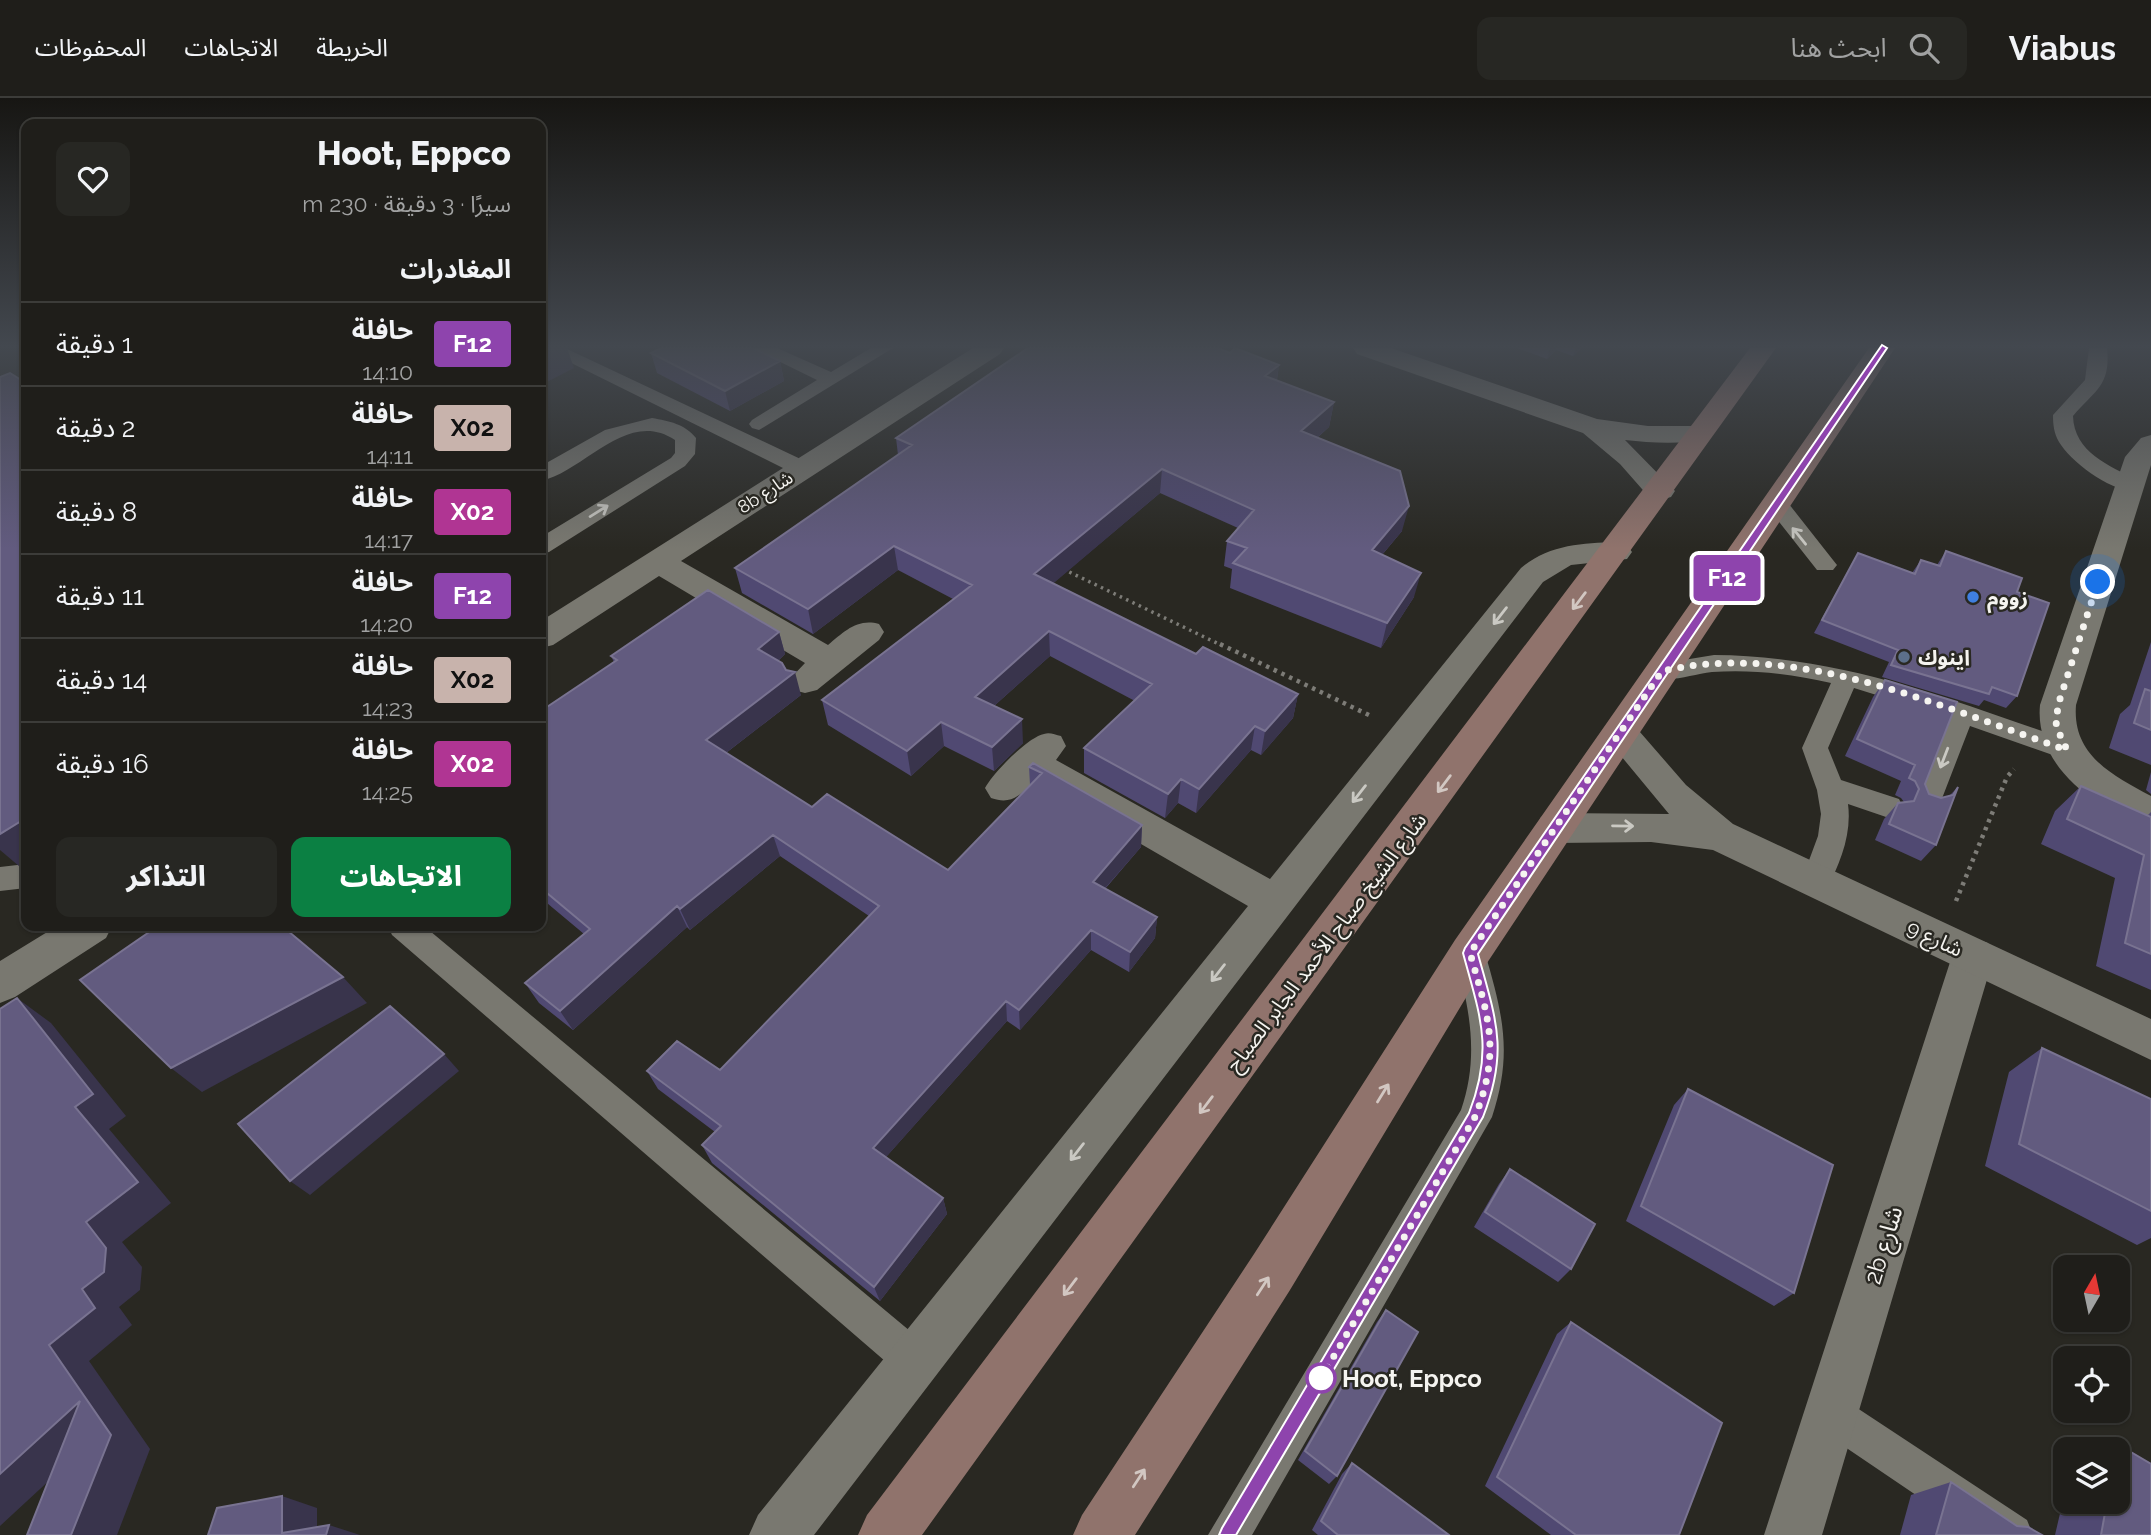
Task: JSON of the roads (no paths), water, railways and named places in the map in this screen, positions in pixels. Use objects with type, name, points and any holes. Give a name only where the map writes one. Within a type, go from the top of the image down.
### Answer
[{"type":"main road","name":"شارع الشيخ صباح الأحمد الجابر الصباح","points":[[887,1535],[1616,552],[1713,415]]},
{"type":"main road","points":[[1102,1535],[1272,1272],[1470,953],[1777,505],[1834,415]]},
{"type":"street","name":"8b شارع","points":[[546,634],[884,415]]},
{"type":"street","points":[[1560,415],[1593,427],[1648,434],[1700,432]]},
{"type":"street","points":[[1593,427],[1630,458],[1660,491]]},
{"type":"street","points":[[2151,444],[2142,451],[2130,485],[2058,705],[2056,726],[2067,750],[2090,776],[2124,800],[2151,813]]},
{"type":"street","points":[[778,1535],[1406,733],[1540,567],[1565,556],[1616,552]]},
{"type":"street","points":[[657,561],[817,672],[867,632]]},
{"type":"street","name":"شارع 9","points":[[1620,733],[1673,795],[1719,835],[2151,1040]]},
{"type":"street","points":[[1028,766],[1274,901]]},
{"type":"street","name":"شارع 9","points":[[1555,828],[1640,827],[1719,835]]},
{"type":"street","points":[[0,984],[82,931]]},
{"type":"street","name":"2b شارع","points":[[1793,1535],[1831,1414],[1957,948]]},
{"type":"lane","points":[[690,415],[801,468]]},
{"type":"lane","points":[[759,424],[774,415]]},
{"type":"lane","points":[[2063,415],[2064,433],[2093,464],[2130,485]]},
{"type":"lane","points":[[546,472],[629,427],[670,427],[686,438],[685,454],[678,462],[546,544]]},
{"type":"lane","points":[[1777,505],[1825,565]]},
{"type":"lane","points":[[1662,671],[1718,662],[1780,664],[1846,677],[2067,750]]},
{"type":"lane","points":[[1816,881],[1835,830],[1836,808],[1815,748],[1846,677]]},
{"type":"lane","points":[[1927,801],[1961,715]]},
{"type":"lane","points":[[1830,787],[1889,807]]},
{"type":"lane","points":[[0,879],[21,877]]},
{"type":"lane","points":[[409,931],[914,1360]]},
{"type":"lane","points":[[1229,1535],[1475,1117],[1487,1087],[1492,1051],[1488,1019],[1470,953]]},
{"type":"lane","points":[[1831,1414],[2012,1535]]},
{"type":"place","name":"زووم","points":[[1973,597]]},
{"type":"place","name":"اينوك","points":[[1904,657]]},
{"type":"place","name":"Hoot, Eppco","points":[[1321,1378]]}]
